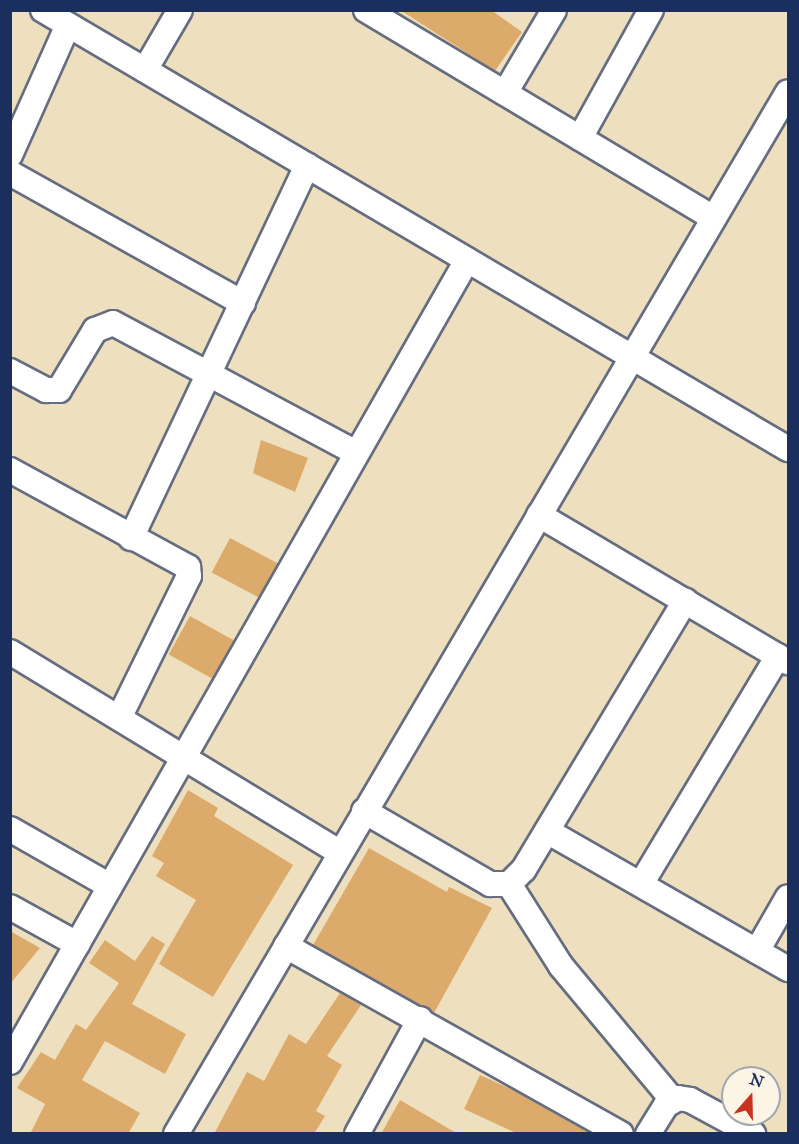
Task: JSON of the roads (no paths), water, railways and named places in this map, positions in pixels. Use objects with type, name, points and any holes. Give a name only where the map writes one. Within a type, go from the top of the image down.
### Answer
[{"type":"street","points":[[43,10],[466,260],[788,446]]},
{"type":"street","points":[[145,70],[180,10]]},
{"type":"street","points":[[366,10],[714,218]]},
{"type":"street","points":[[505,93],[554,10]]},
{"type":"street","points":[[580,138],[651,10]]},
{"type":"street","points":[[10,155],[68,25]]},
{"type":"street","points":[[176,1134],[789,92]]},
{"type":"street","points":[[131,538],[307,166]]},
{"type":"street","points":[[10,173],[243,303]]},
{"type":"street","points":[[10,1062],[466,260]]},
{"type":"street","points":[[10,371],[46,390],[59,390],[95,330],[113,323],[356,453]]},
{"type":"street","points":[[10,470],[131,538],[181,561],[189,576],[119,718]]},
{"type":"street","points":[[539,515],[783,659],[641,884]]},
{"type":"street","points":[[364,811],[490,884],[509,884],[524,869],[685,601]]},
{"type":"street","points":[[10,652],[340,853]]},
{"type":"street","points":[[10,829],[110,886]]},
{"type":"street","points":[[547,831],[789,969]]},
{"type":"street","points":[[509,884],[561,966],[672,1099],[690,1100],[753,1134]]},
{"type":"street","points":[[757,951],[789,897]]},
{"type":"street","points":[[10,907],[77,944]]},
{"type":"street","points":[[286,946],[420,1019],[621,1134]]},
{"type":"street","points":[[357,1134],[420,1019]]},
{"type":"street","points":[[648,1134],[672,1099]]}]
